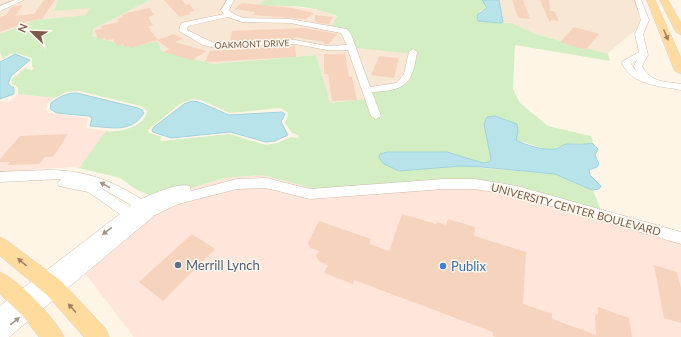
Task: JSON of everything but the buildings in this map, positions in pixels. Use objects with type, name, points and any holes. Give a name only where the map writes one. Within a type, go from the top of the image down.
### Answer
[{"type":"main road","points":[[651,0],[681,71]]},
{"type":"main road","points":[[664,0],[681,32]]},
{"type":"main road","points":[[0,245],[49,284],[98,337]]},
{"type":"main road","points":[[0,281],[25,304],[53,337]]},
{"type":"street","points":[[0,9],[21,0]]},
{"type":"street","points":[[231,0],[225,7],[226,13],[242,20],[290,21],[344,31],[351,44],[376,116]]},
{"type":"street","points":[[638,0],[645,20],[639,34],[643,53],[638,66],[642,74],[648,79]]},
{"type":"street","name":"OAKMONT DRIVE","points":[[229,15],[184,25],[183,31],[206,44],[216,46],[295,42],[327,48],[351,44]]},
{"type":"street","points":[[366,90],[394,88],[407,81],[413,52]]},
{"type":"street","points":[[643,53],[628,60],[626,63],[626,68],[634,76],[681,87]]},
{"type":"street","points":[[0,184],[46,180],[68,175],[94,179],[146,208]]},
{"type":"street","points":[[0,177],[46,180],[91,188],[134,217]]},
{"type":"street","name":"UNIVERSITY CENTER BOULEVARD","points":[[25,304],[146,208],[237,184],[266,184],[310,194],[449,184],[485,185],[547,199],[681,238]]},
{"type":"street","points":[[0,317],[25,304]]},
{"type":"street","points":[[0,333],[25,304]]},
{"type":"shaded area","points":[[0,0],[59,0],[53,11],[91,7],[87,15],[35,20],[0,34]]},
{"type":"shaded area","points":[[150,0],[265,0],[260,4],[263,6],[282,5],[325,11],[337,17],[348,31],[416,54],[409,82],[371,89],[374,98],[329,103],[316,55],[213,64],[162,51],[131,47],[92,36],[92,29]]},
{"type":"shaded area","points":[[499,0],[636,0],[646,21],[607,54],[535,34],[512,23],[503,22]]},
{"type":"shaded area","points":[[18,94],[55,98],[47,104],[46,110],[49,113],[86,118],[88,119],[86,128],[106,131],[79,168],[0,171],[0,101],[9,102]]},
{"type":"shaded area","points":[[262,175],[323,191],[484,182],[681,238],[681,337],[134,337],[87,276],[79,270],[157,198],[225,178]]},
{"type":"green space","points":[[59,0],[150,0],[93,29],[92,36],[131,47],[157,41],[162,51],[213,64],[316,55],[330,103],[373,98],[371,89],[409,82],[416,54],[356,48],[348,31],[332,26],[337,16],[319,10],[301,7],[263,6],[259,4],[265,0],[482,0],[487,8],[479,12],[477,19],[478,21],[512,23],[535,34],[608,54],[610,61],[515,45],[513,89],[520,103],[548,126],[591,136],[593,142],[581,145],[566,144],[555,149],[546,149],[516,140],[518,131],[484,124],[491,159],[489,162],[483,163],[447,152],[387,152],[399,171],[460,166],[555,174],[593,190],[603,216],[484,182],[323,191],[262,175],[225,178],[157,198],[137,190],[120,178],[79,168],[106,131],[124,130],[137,125],[142,121],[147,111],[141,106],[79,91],[66,92],[55,98],[18,94],[18,87],[12,84],[12,79],[25,68],[31,70],[34,69],[32,66],[32,58],[14,53],[3,59],[0,52],[0,34],[35,20],[86,15],[91,8],[53,11]],"holes":[[[193,99],[201,100],[230,113],[280,108],[287,112],[288,115],[285,123],[292,133],[299,135],[298,138],[291,137],[277,143],[266,145],[229,134],[162,141],[160,140],[162,137],[149,133],[148,130],[181,103]]]},
{"type":"water","points":[[482,0],[499,0],[503,22],[478,21],[477,15],[487,8]]},
{"type":"water","points":[[15,54],[30,60],[11,76],[8,84],[14,88],[14,94],[0,99],[0,62]]},
{"type":"water","points":[[77,93],[138,108],[144,113],[139,120],[133,124],[126,127],[112,128],[90,126],[92,118],[89,116],[57,113],[50,109],[51,103],[57,99],[66,95]]},
{"type":"water","points":[[192,101],[199,102],[229,115],[282,112],[285,114],[281,122],[288,135],[275,141],[266,142],[230,132],[171,138],[153,132],[152,130],[154,127],[184,104]]},
{"type":"water","points":[[495,116],[517,124],[518,131],[516,140],[524,144],[551,149],[566,144],[592,143],[598,149],[595,155],[599,164],[597,167],[589,170],[590,175],[601,186],[599,189],[592,190],[555,174],[482,167],[460,166],[399,171],[384,164],[379,158],[380,154],[387,152],[447,152],[483,163],[489,162],[491,159],[484,124],[487,117]]},
{"type":"place","name":"Merrill Lynch","points":[[178,265]]},
{"type":"place","name":"Publix","points":[[443,266]]}]
